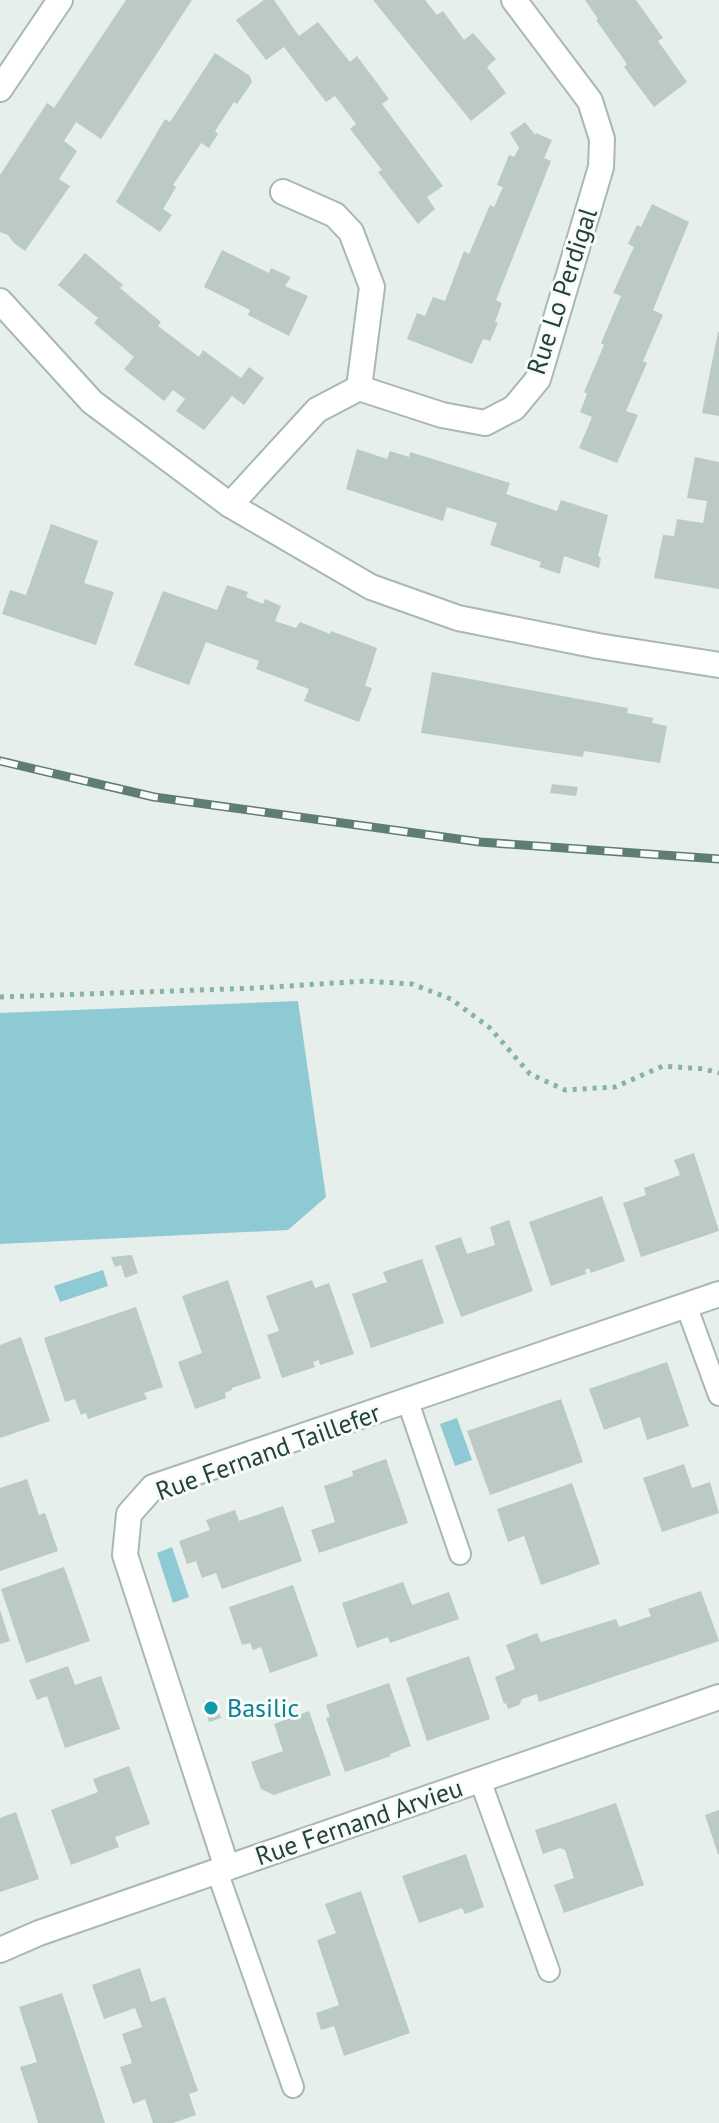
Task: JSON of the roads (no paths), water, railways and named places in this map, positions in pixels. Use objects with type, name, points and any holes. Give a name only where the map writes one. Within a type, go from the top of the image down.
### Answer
[{"type":"street","points":[[0,89],[60,0]]},
{"type":"street","name":"Rue Lo Perdigal","points":[[359,388],[442,415],[485,423],[514,408],[538,379],[601,167],[602,139],[590,101],[514,0]]},
{"type":"street","points":[[230,505],[317,410],[359,388],[372,287],[351,232],[335,215],[283,192]]},
{"type":"street","points":[[0,301],[92,402],[230,505],[371,587],[458,618],[598,646],[719,665]]},
{"type":"street","name":"Rue Fernand Taillefer","points":[[222,1870],[125,1555],[129,1514],[153,1487],[719,1294]]},
{"type":"street","name":"Rue Fernand Arvieu","points":[[0,1950],[39,1933],[719,1697]]},
{"type":"lane","points":[[686,1305],[719,1395]]},
{"type":"lane","points":[[408,1402],[460,1554]]},
{"type":"lane","points":[[480,1780],[549,1971]]},
{"type":"lane","points":[[222,1870],[293,2087]]},
{"type":"water","points":[[298,1001],[326,1197],[288,1230],[0,1244],[0,1013]]},
{"type":"water","points":[[103,1270],[108,1286],[60,1302],[54,1286]]},
{"type":"water","points":[[457,1418],[472,1460],[455,1466],[440,1424]]},
{"type":"water","points":[[172,1547],[189,1597],[173,1603],[157,1553]]},
{"type":"railway","points":[[0,761],[154,797],[480,842],[719,859]]},
{"type":"place","name":"Basilic","points":[[211,1708]]}]
